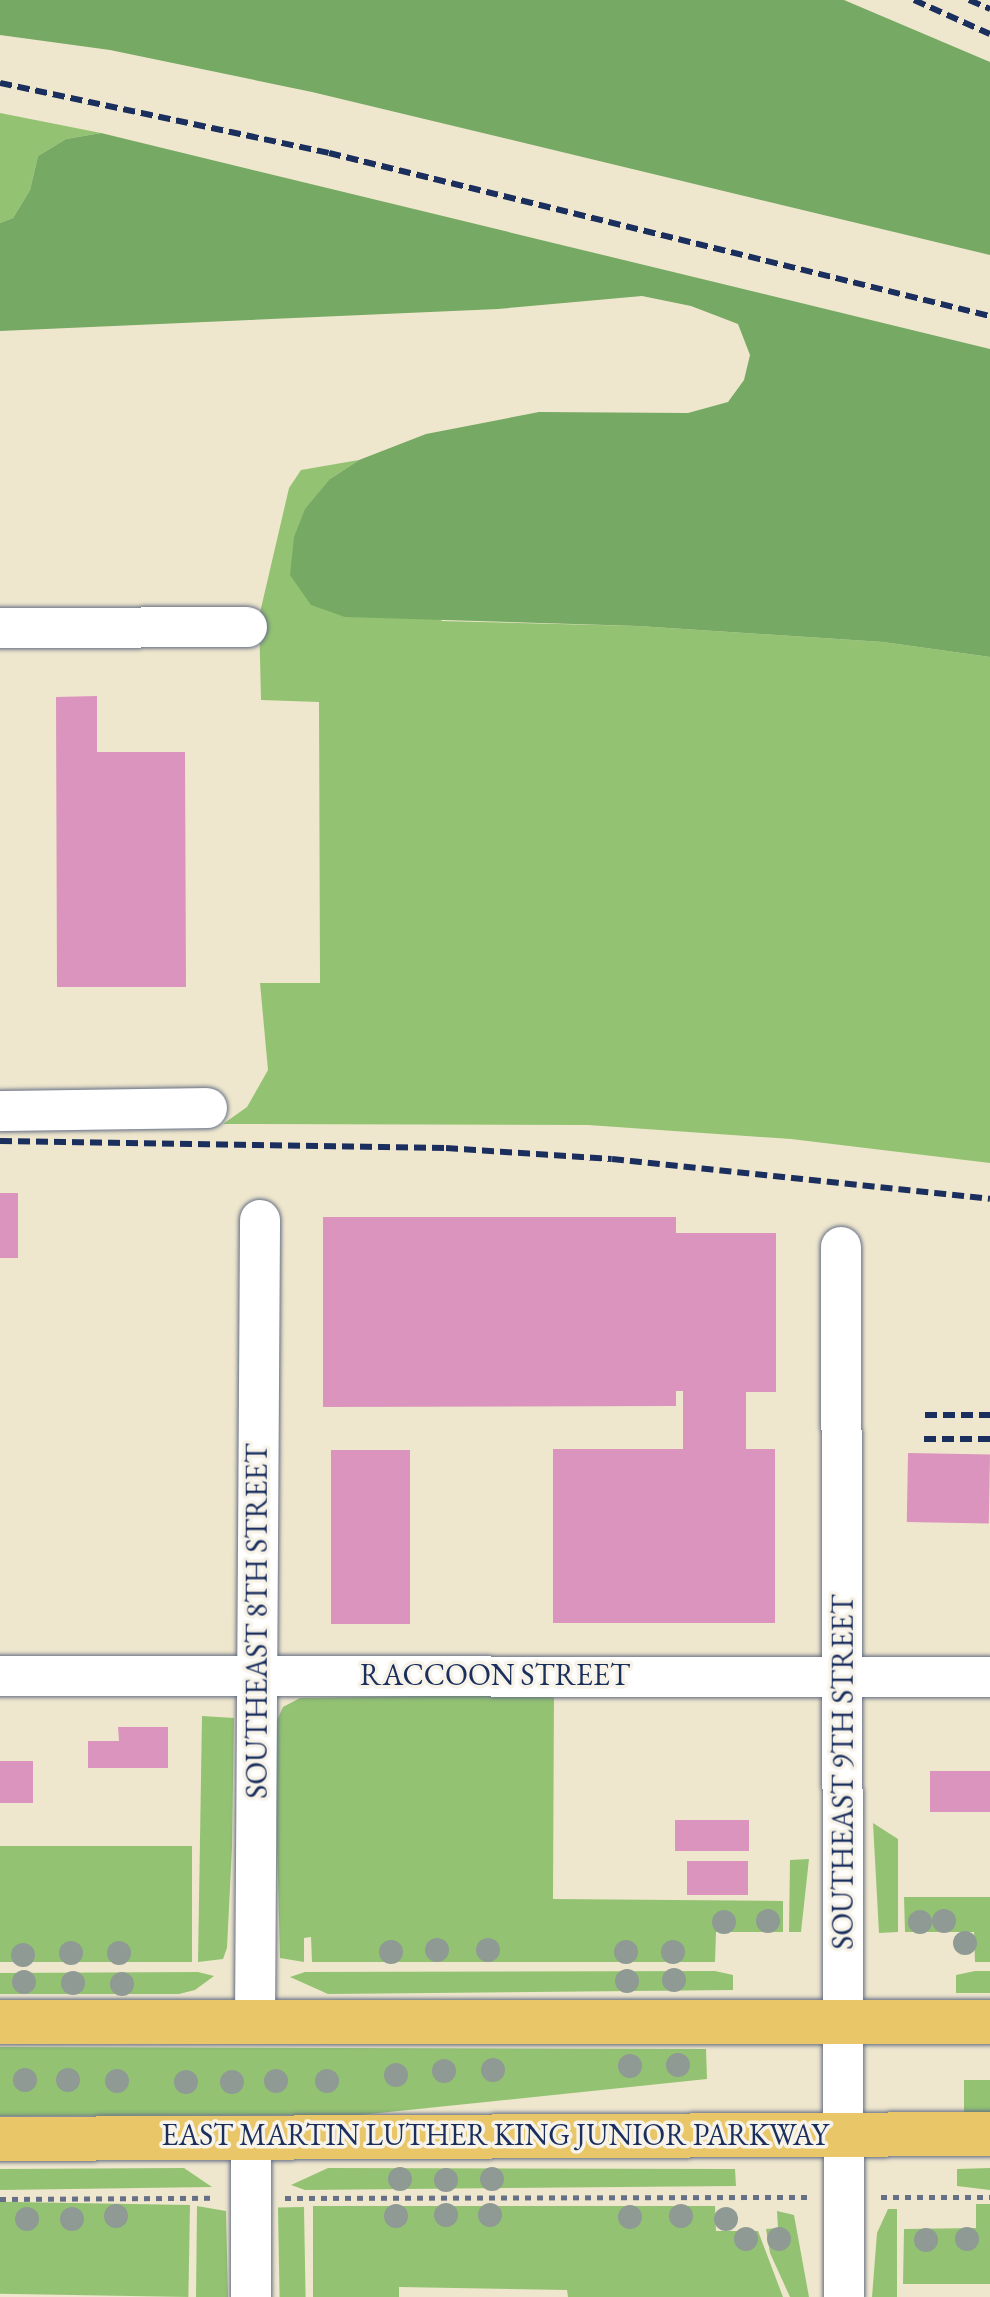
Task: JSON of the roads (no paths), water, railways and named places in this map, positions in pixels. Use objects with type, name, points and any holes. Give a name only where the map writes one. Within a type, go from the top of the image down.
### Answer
[{"type":"main road","points":[[0,2022],[990,2022]]},
{"type":"main road","name":"EAST MARTIN LUTHER KING JUNIOR PARKWAY","points":[[0,2139],[990,2134]]},
{"type":"street","points":[[0,628],[247,627]]},
{"type":"street","points":[[0,1111],[207,1108]]},
{"type":"street","name":"SOUTHEAST 8TH STREET","points":[[255,2022],[260,1220]]},
{"type":"street","name":"SOUTHEAST 9TH STREET","points":[[841,1247],[844,2297]]},
{"type":"street","name":"RACCOON STREET","points":[[0,1676],[990,1677]]},
{"type":"street","points":[[251,2137],[251,2297]]},
{"type":"railway","points":[[914,0],[990,34]]},
{"type":"railway","points":[[969,0],[990,9]]},
{"type":"railway","points":[[0,83],[329,153],[990,316]]},
{"type":"railway","points":[[0,1141],[446,1148],[612,1159],[990,1199]]},
{"type":"railway","points":[[925,1415],[990,1415]]},
{"type":"railway","points":[[924,1439],[990,1439]]}]
